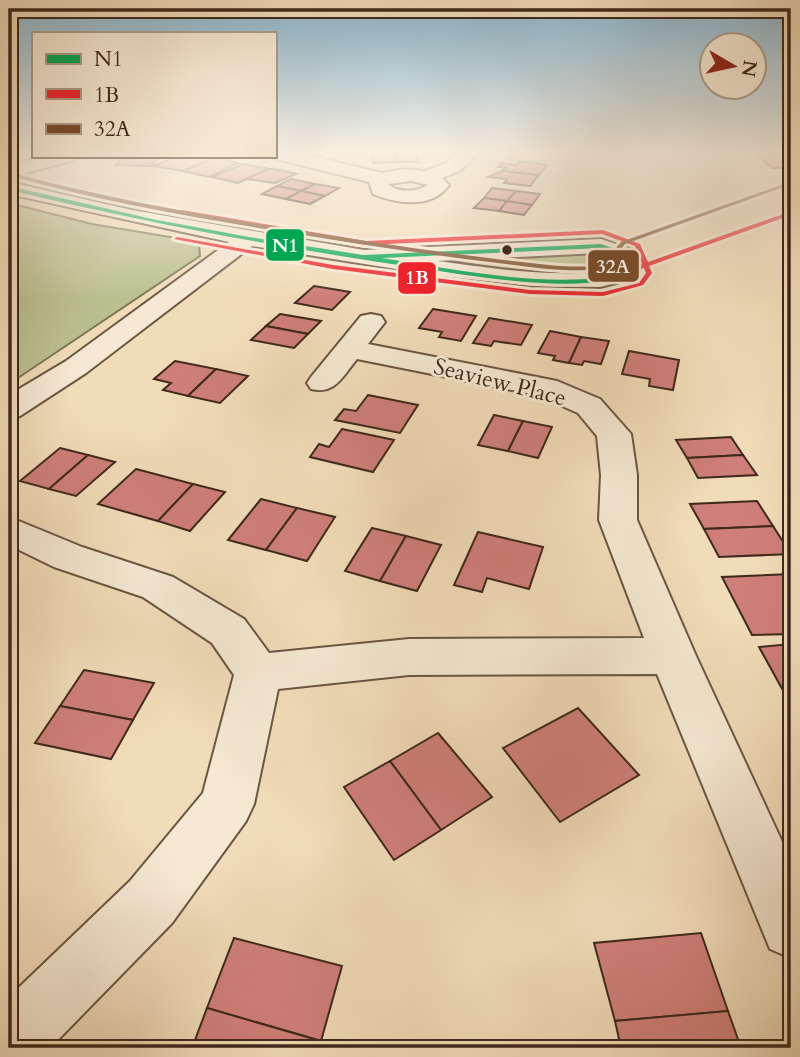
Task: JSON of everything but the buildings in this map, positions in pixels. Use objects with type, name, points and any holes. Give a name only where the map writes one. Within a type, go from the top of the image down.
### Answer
[{"type":"street","points":[[56,200],[89,209],[365,257],[562,281],[623,278],[635,271],[629,256],[601,246],[365,257]]},
{"type":"street","points":[[9,409],[76,367],[248,238]]},
{"type":"street","name":"Seaview Place","points":[[323,383],[361,336],[535,385],[589,406],[614,435],[619,475],[618,520],[673,656],[791,928]]},
{"type":"street","points":[[9,530],[68,557],[158,587],[228,631],[258,673],[227,804],[151,902],[9,1043]]},
{"type":"street","points":[[258,673],[409,657],[673,656]]},
{"type":"green space","points":[[9,203],[92,224],[188,240],[199,245],[200,256],[9,384]]},
{"type":"green space","points":[[582,253],[614,261],[614,265],[602,271],[564,274],[496,268],[463,263],[457,259]]},
{"type":"transit line","name":"N1","points":[[62,200],[249,239],[346,255],[470,273],[574,281],[604,279],[635,271],[629,256],[601,246],[365,257]]},
{"type":"transit line","name":"32A","points":[[114,200],[404,249],[549,267],[586,268],[618,265],[615,253],[623,243],[743,200]]},
{"type":"transit line","name":"1B","points":[[177,239],[333,267],[530,292],[603,294],[641,284],[649,273],[638,245],[603,232],[366,243],[182,212]]},
{"type":"transit line","name":"1B","points":[[634,269],[791,213]]}]
